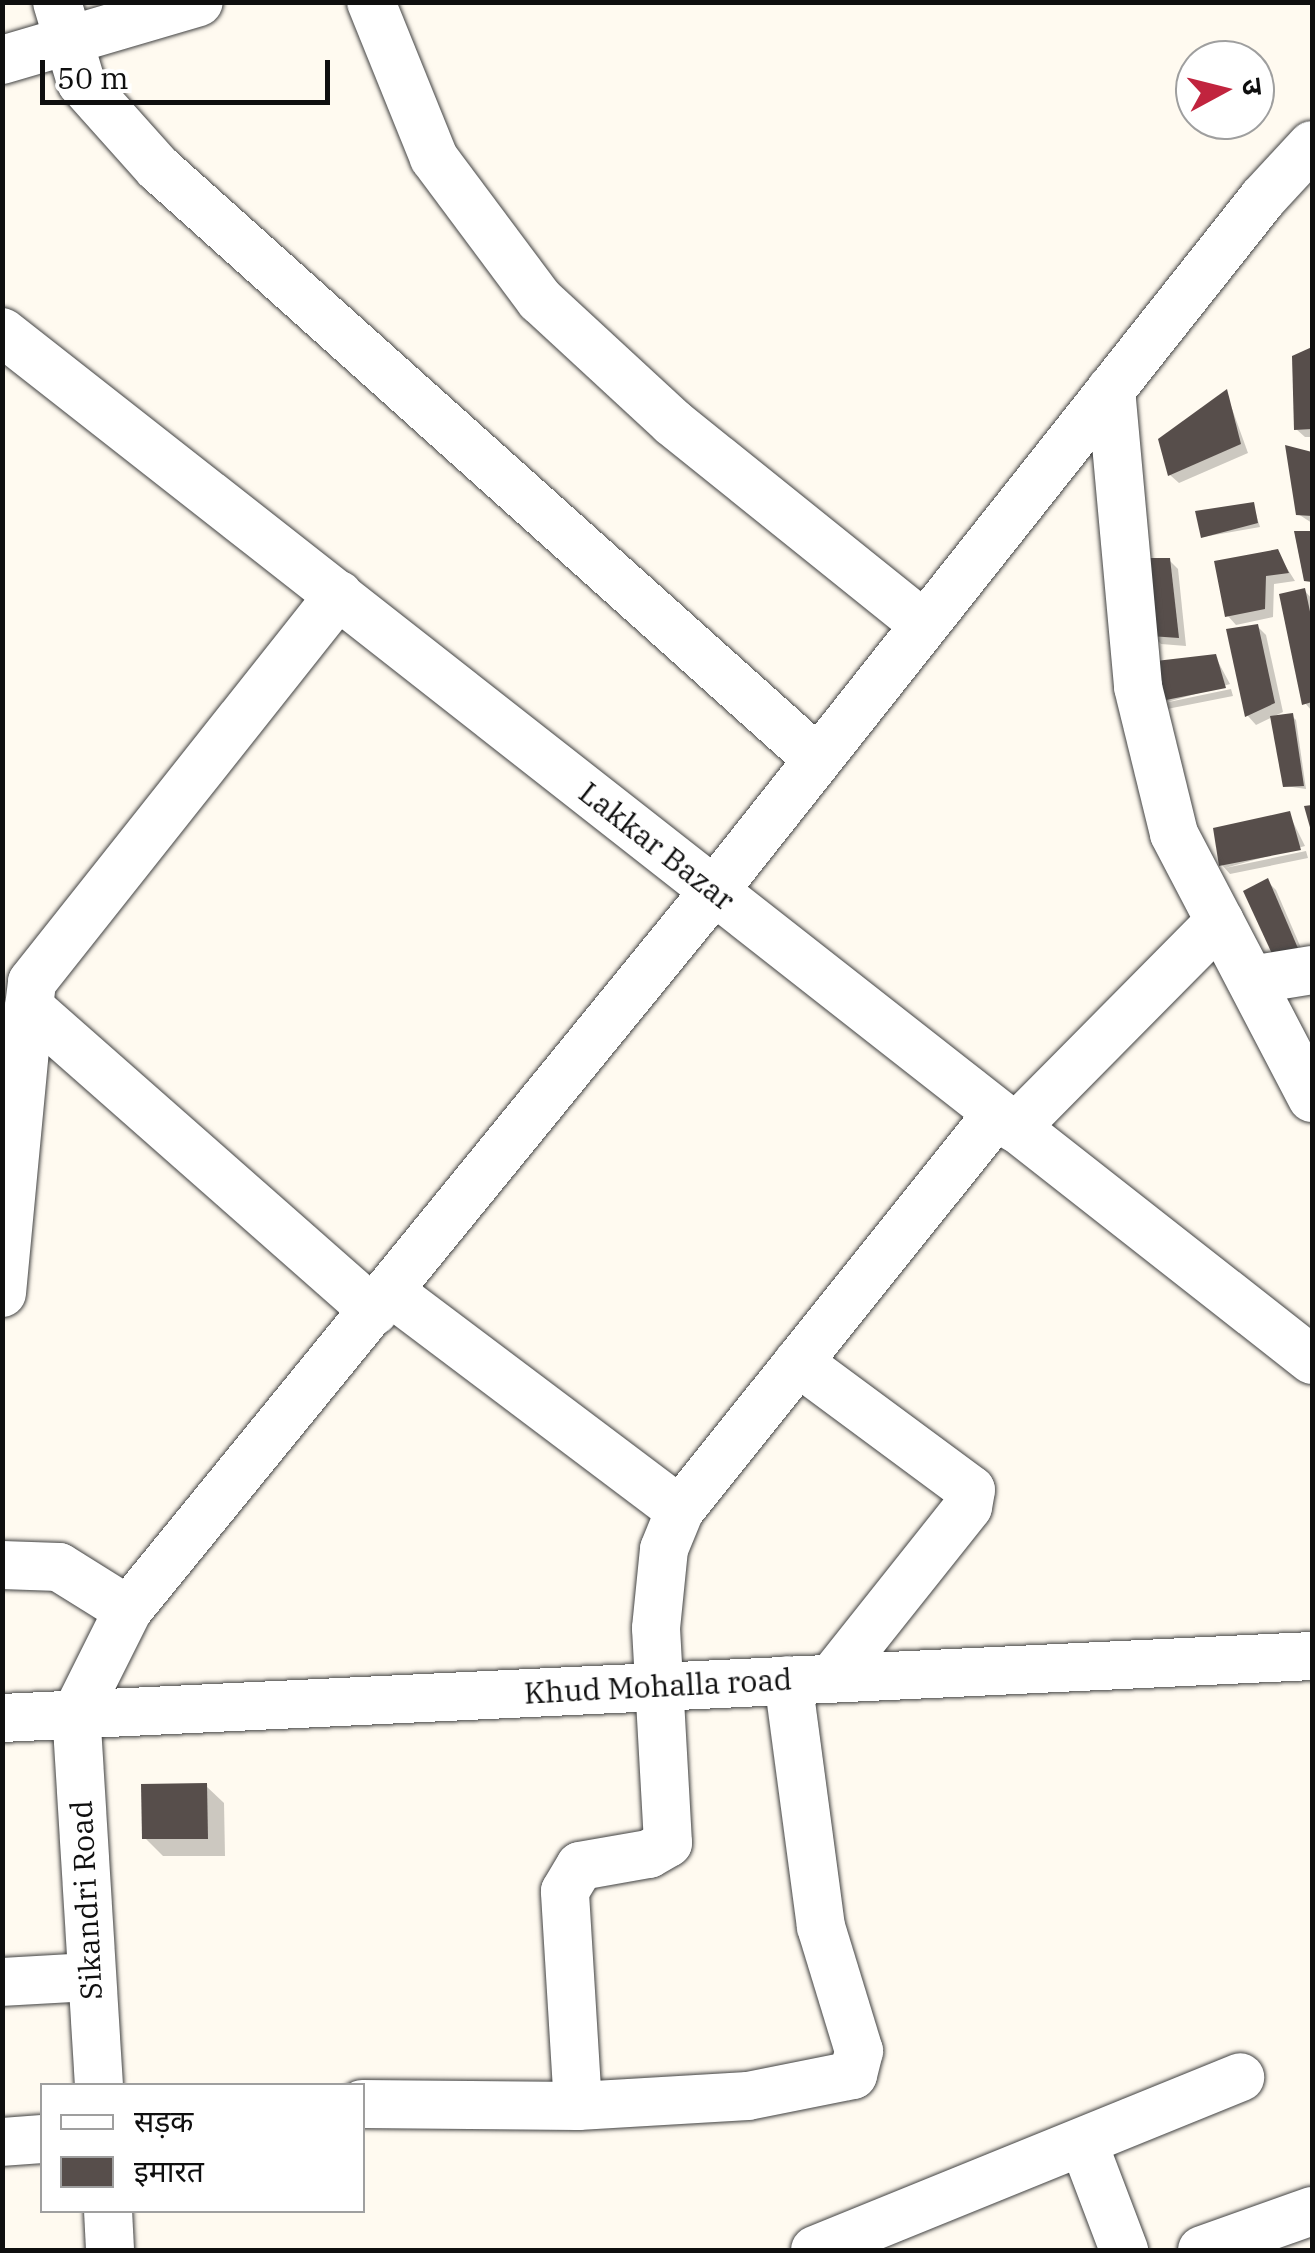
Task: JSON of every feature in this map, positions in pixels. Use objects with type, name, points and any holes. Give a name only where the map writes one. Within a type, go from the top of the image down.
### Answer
[{"type":"street","points":[[371,2],[434,158],[540,300],[672,422],[923,624]]},
{"type":"street","points":[[2,60],[61,22],[191,4]]},
{"type":"street","points":[[61,22],[104,112],[231,238],[816,758]]},
{"type":"street","points":[[76,1714],[128,1610],[714,891],[923,624],[1312,145]]},
{"type":"street","name":"Lakkar Bazar","points":[[2,332],[1312,1360]]},
{"type":"street","points":[[1112,389],[1142,717],[1174,834],[1312,1098]]},
{"type":"street","points":[[2,1292],[21,989],[339,595]]},
{"type":"street","points":[[578,2106],[565,1891],[580,1866],[649,1854],[668,1843],[660,1683],[660,1573],[680,1510],[798,1362],[1006,1121],[1220,920]]},
{"type":"street","points":[[1251,980],[1312,970]]},
{"type":"street","points":[[21,989],[382,1301],[680,1510]]},
{"type":"street","points":[[365,2104],[578,2106],[748,2096],[845,2080],[856,2070],[859,2051],[821,1926],[810,1679],[968,1507],[971,1490],[798,1362]]},
{"type":"street","points":[[2,1565],[59,1567],[128,1610]]},
{"type":"street","name":"Khud Mohalla road","points":[[2,1718],[660,1683],[1312,1656]]},
{"type":"street","name":"Sikandri Road","points":[[76,1714],[88,1977],[99,2083]]},
{"type":"street","points":[[2,1982],[88,1977]]},
{"type":"street","points":[[814,2250],[867,2241],[1083,2142],[1240,2077]]},
{"type":"street","points":[[2,2142],[40,2139]]},
{"type":"street","points":[[1083,2142],[1124,2250]]},
{"type":"street","points":[[1202,2250],[1312,2211]]},
{"type":"street","points":[[108,2213],[110,2250]]},
{"type":"building","points":[[1312,347],[1312,429],[1294,430],[1292,356]]},
{"type":"building","points":[[1227,389],[1241,444],[1168,476],[1158,439]]},
{"type":"building","points":[[1285,445],[1312,452],[1312,516],[1296,515]]},
{"type":"building","points":[[1254,502],[1258,523],[1201,538],[1195,511]]},
{"type":"building","points":[[1294,531],[1312,531],[1312,582],[1304,581]]},
{"type":"building","points":[[1278,549],[1289,573],[1266,576],[1265,609],[1225,617],[1214,561]]},
{"type":"building","points":[[1144,558],[1170,558],[1179,638],[1150,636]]},
{"type":"building","points":[[1305,588],[1312,621],[1312,702],[1302,705],[1279,594]]},
{"type":"building","points":[[1258,624],[1275,703],[1245,717],[1226,629]]},
{"type":"building","points":[[1216,654],[1226,688],[1156,702],[1156,661]]},
{"type":"building","points":[[1293,713],[1304,786],[1283,787],[1270,716]]},
{"type":"building","points":[[1312,805],[1312,830],[1311,831],[1304,806]]},
{"type":"building","points":[[1290,811],[1301,850],[1219,866],[1213,828]]},
{"type":"building","points":[[1268,878],[1300,953],[1274,958],[1243,891]]},
{"type":"building","points":[[207,1783],[208,1839],[142,1839],[141,1784]]}]
